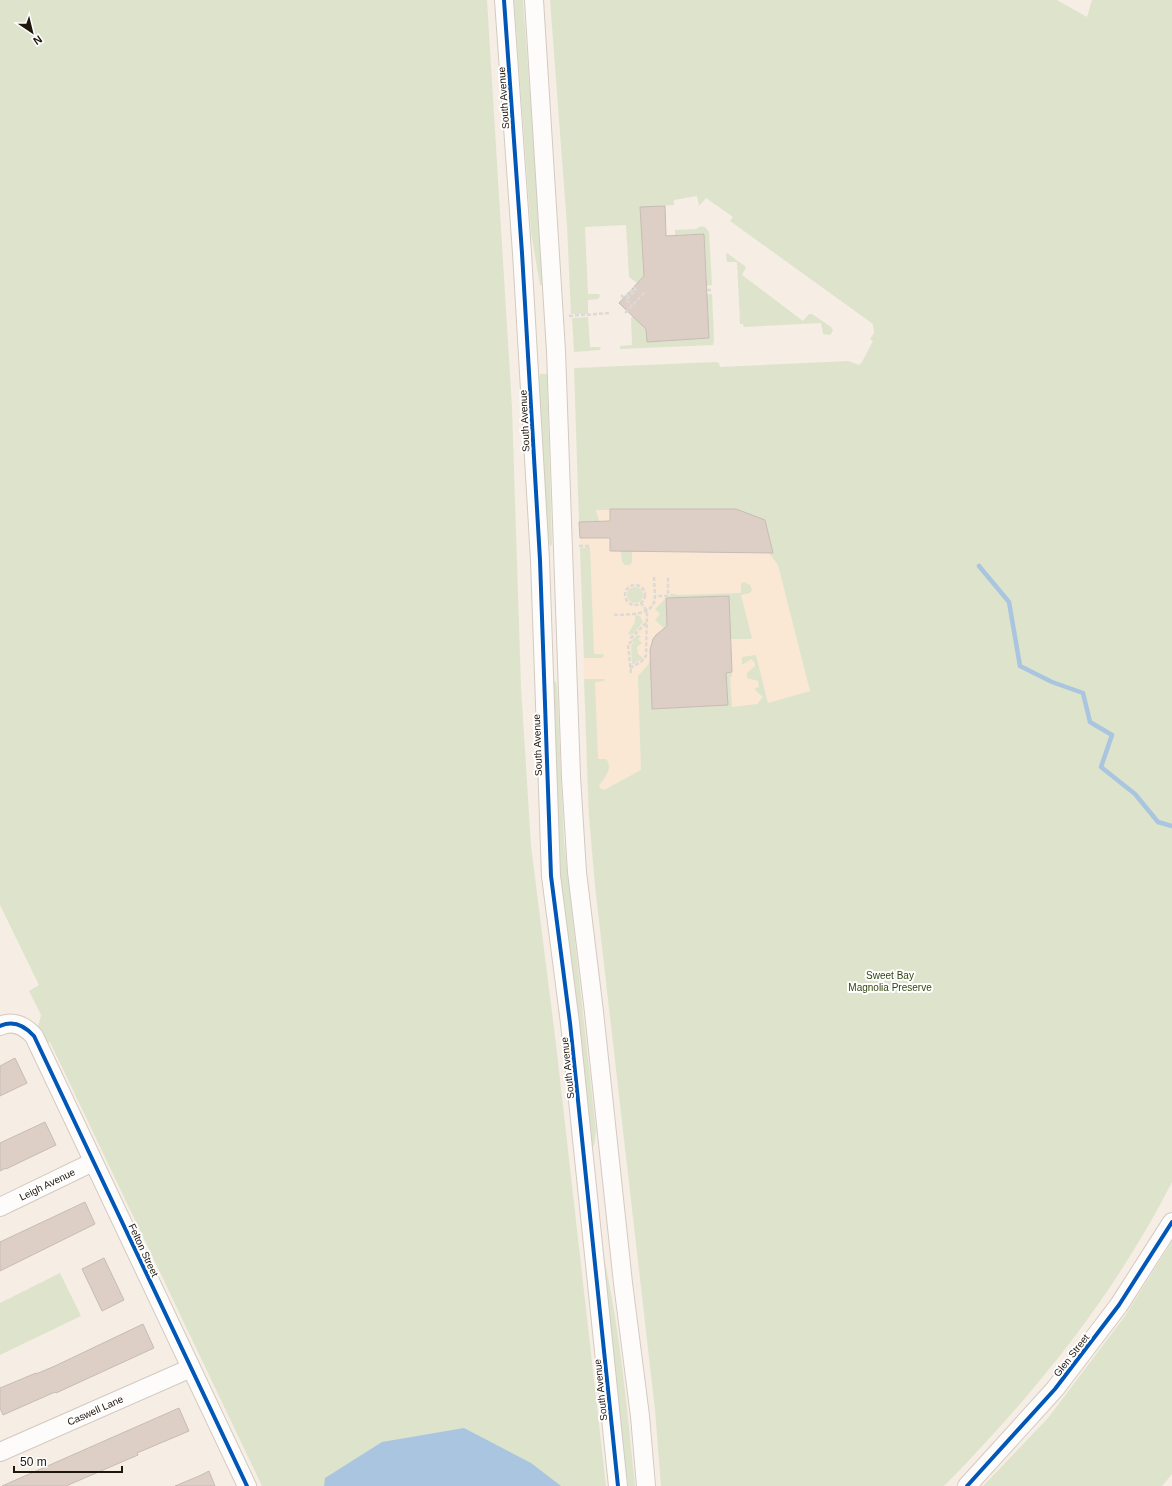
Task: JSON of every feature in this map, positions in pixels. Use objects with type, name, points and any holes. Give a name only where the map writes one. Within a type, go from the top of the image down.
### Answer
[{"type":"street","name":"South Avenue","points":[[504,0],[522,253],[540,552],[550,876],[570,1023],[618,1486]]},
{"type":"street","points":[[534,0],[557,358],[571,777],[577,872],[594,1012],[623,1283],[640,1416],[646,1486]]},
{"type":"street","name":"Felton Street","points":[[0,1026],[12,1024],[20,1025],[28,1029],[34,1036],[247,1486]]},
{"type":"street","name":"Leigh Avenue","points":[[0,1207],[93,1162]]},
{"type":"street","name":"Glen Street","points":[[967,1486],[1055,1389],[1069,1371],[1120,1305],[1172,1222]]},
{"type":"street","name":"Caswell Lane","points":[[0,1452],[191,1368]]},
{"type":"path","points":[[621,295],[624,298],[634,288],[636,290],[626,300],[632,305]]},
{"type":"path","points":[[707,290],[712,290]]},
{"type":"path","points":[[625,312],[645,292]]},
{"type":"path","points":[[569,316],[610,313]]},
{"type":"path","points":[[578,546],[589,546]]},
{"type":"path","points":[[655,596],[668,596],[668,576]]},
{"type":"path","points":[[614,615],[647,611],[653,605],[655,596],[654,577]]},
{"type":"path","points":[[638,585],[644,589],[645,595],[641,603],[633,605],[627,601],[625,595],[629,586],[638,585]]},
{"type":"path","points":[[630,668],[641,662],[646,656],[647,611],[641,603]]},
{"type":"path","points":[[631,673],[628,644],[631,642],[631,638],[646,623]]},
{"type":"shaded area","points":[[579,508],[736,509],[765,520],[825,697],[588,808]]},
{"type":"green space","points":[[0,0],[487,0],[512,408],[521,687],[531,846],[556,1044],[606,1486],[262,1486],[50,1042],[46,1043],[38,1027],[41,1015],[29,991],[39,985],[0,905]]},
{"type":"green space","points":[[514,0],[523,0],[544,285],[540,285],[531,232]]},
{"type":"green space","name":"Sweet Bay Magnolia Preserve","points":[[550,0],[1057,0],[1087,17],[1092,0],[1172,0],[1172,1182],[1125,1265],[1070,1343],[1009,1416],[944,1486],[661,1486],[655,1410],[595,886],[589,817],[584,679],[605,679],[604,681],[595,682],[598,759],[606,759],[609,766],[607,773],[599,786],[604,790],[641,770],[638,676],[648,665],[650,659],[652,709],[727,705],[726,673],[732,672],[732,677],[730,677],[732,707],[757,704],[763,697],[754,689],[759,687],[758,681],[747,678],[747,673],[755,666],[755,663],[751,659],[742,665],[742,657],[756,655],[768,703],[810,691],[778,565],[736,509],[596,510],[599,521],[579,522],[574,368],[716,362],[719,363],[720,367],[848,361],[859,365],[873,341],[870,339],[874,333],[873,324],[730,221],[733,217],[706,198],[699,206],[697,196],[674,200],[674,205],[640,207],[644,276],[637,283],[629,277],[626,225],[585,227],[588,294],[599,294],[600,296],[598,299],[588,300],[588,314],[571,314],[567,226]]},
{"type":"green space","points":[[701,226],[705,227],[709,232],[712,285],[707,286],[704,234],[675,235],[675,230],[696,229]]},
{"type":"green space","points":[[727,253],[746,267],[742,275],[803,321],[809,314],[812,314],[831,327],[833,330],[831,334],[823,334],[821,323],[744,327],[743,324],[740,324],[737,262],[727,262]]},
{"type":"green space","points":[[707,294],[712,294],[713,345],[620,349],[620,346],[632,345],[631,318],[645,303],[647,341],[709,338]]},
{"type":"green space","points":[[588,317],[590,347],[600,347],[601,349],[574,352],[572,318]]},
{"type":"green space","points":[[540,374],[547,374],[552,544],[550,547],[544,511],[537,390]]},
{"type":"green space","points":[[590,547],[594,654],[603,654],[604,656],[602,658],[584,658],[580,548]]},
{"type":"green space","points":[[621,551],[632,551],[632,562],[630,565],[625,565],[622,562]]},
{"type":"green space","points":[[744,582],[750,585],[752,590],[750,593],[741,595],[752,638],[749,639],[730,639],[729,596],[670,598],[670,594],[741,593],[741,584]]},
{"type":"green space","points":[[635,587],[642,592],[643,595],[638,602],[635,603],[628,598],[627,595],[632,588]]},
{"type":"green space","points":[[666,598],[667,628],[664,628],[655,620],[660,614],[655,609]]},
{"type":"green space","points":[[635,615],[640,616],[643,622],[633,634],[630,635],[628,634],[635,622]]},
{"type":"green space","points":[[638,634],[641,637],[638,639],[642,643],[637,647],[638,654],[643,658],[632,665],[631,645],[633,643],[632,640]]},
{"type":"green space","points":[[554,681],[556,682],[557,686],[564,841],[596,1131],[594,1145],[592,1147],[558,868]]},
{"type":"green space","points":[[1172,1241],[1172,1474],[1162,1486],[983,1486],[1048,1418],[1125,1316]]},
{"type":"green space","points":[[603,1253],[614,1311],[626,1398],[635,1486],[628,1486],[615,1381],[616,1378]]},
{"type":"green space","points":[[60,1273],[81,1316],[0,1355],[0,1303]]},
{"type":"water","points":[[464,1428],[531,1463],[561,1486],[324,1486],[325,1478],[382,1442]]},
{"type":"building","points":[[665,206],[666,236],[704,234],[709,338],[647,342],[646,329],[619,303],[644,276],[640,207]]},
{"type":"building","points":[[610,509],[736,509],[765,520],[773,553],[610,551],[610,538],[580,538],[579,522],[610,521]]},
{"type":"building","points":[[729,596],[732,672],[726,673],[728,705],[652,709],[650,650],[653,639],[667,626],[666,598]]},
{"type":"building","points":[[15,1058],[27,1083],[0,1096],[0,1066]]},
{"type":"building","points":[[45,1122],[56,1145],[0,1171],[0,1143]]},
{"type":"building","points":[[85,1202],[95,1224],[0,1271],[0,1242]]},
{"type":"building","points":[[104,1258],[124,1300],[102,1311],[82,1269]]},
{"type":"building","points":[[143,1324],[154,1348],[56,1393],[55,1392],[3,1415],[0,1408],[0,1388],[55,1366]]},
{"type":"building","points":[[179,1408],[189,1431],[137,1453],[138,1455],[66,1486],[2,1486]]},
{"type":"building","points":[[209,1471],[215,1486],[175,1486],[199,1476]]},
{"type":"waterway","points":[[979,566],[1009,602],[1020,666],[1052,682],[1083,693],[1090,722],[1112,735],[1101,767],[1135,794],[1158,822],[1172,826]]},
{"type":"cycle path","points":[[504,0],[522,253],[540,560],[551,876],[570,1023],[618,1486]]},
{"type":"cycle path","points":[[0,1026],[5,1024],[18,1025],[27,1029],[34,1036],[247,1486]]},
{"type":"cycle path","points":[[967,1486],[1055,1389],[1119,1305],[1172,1222]]}]
